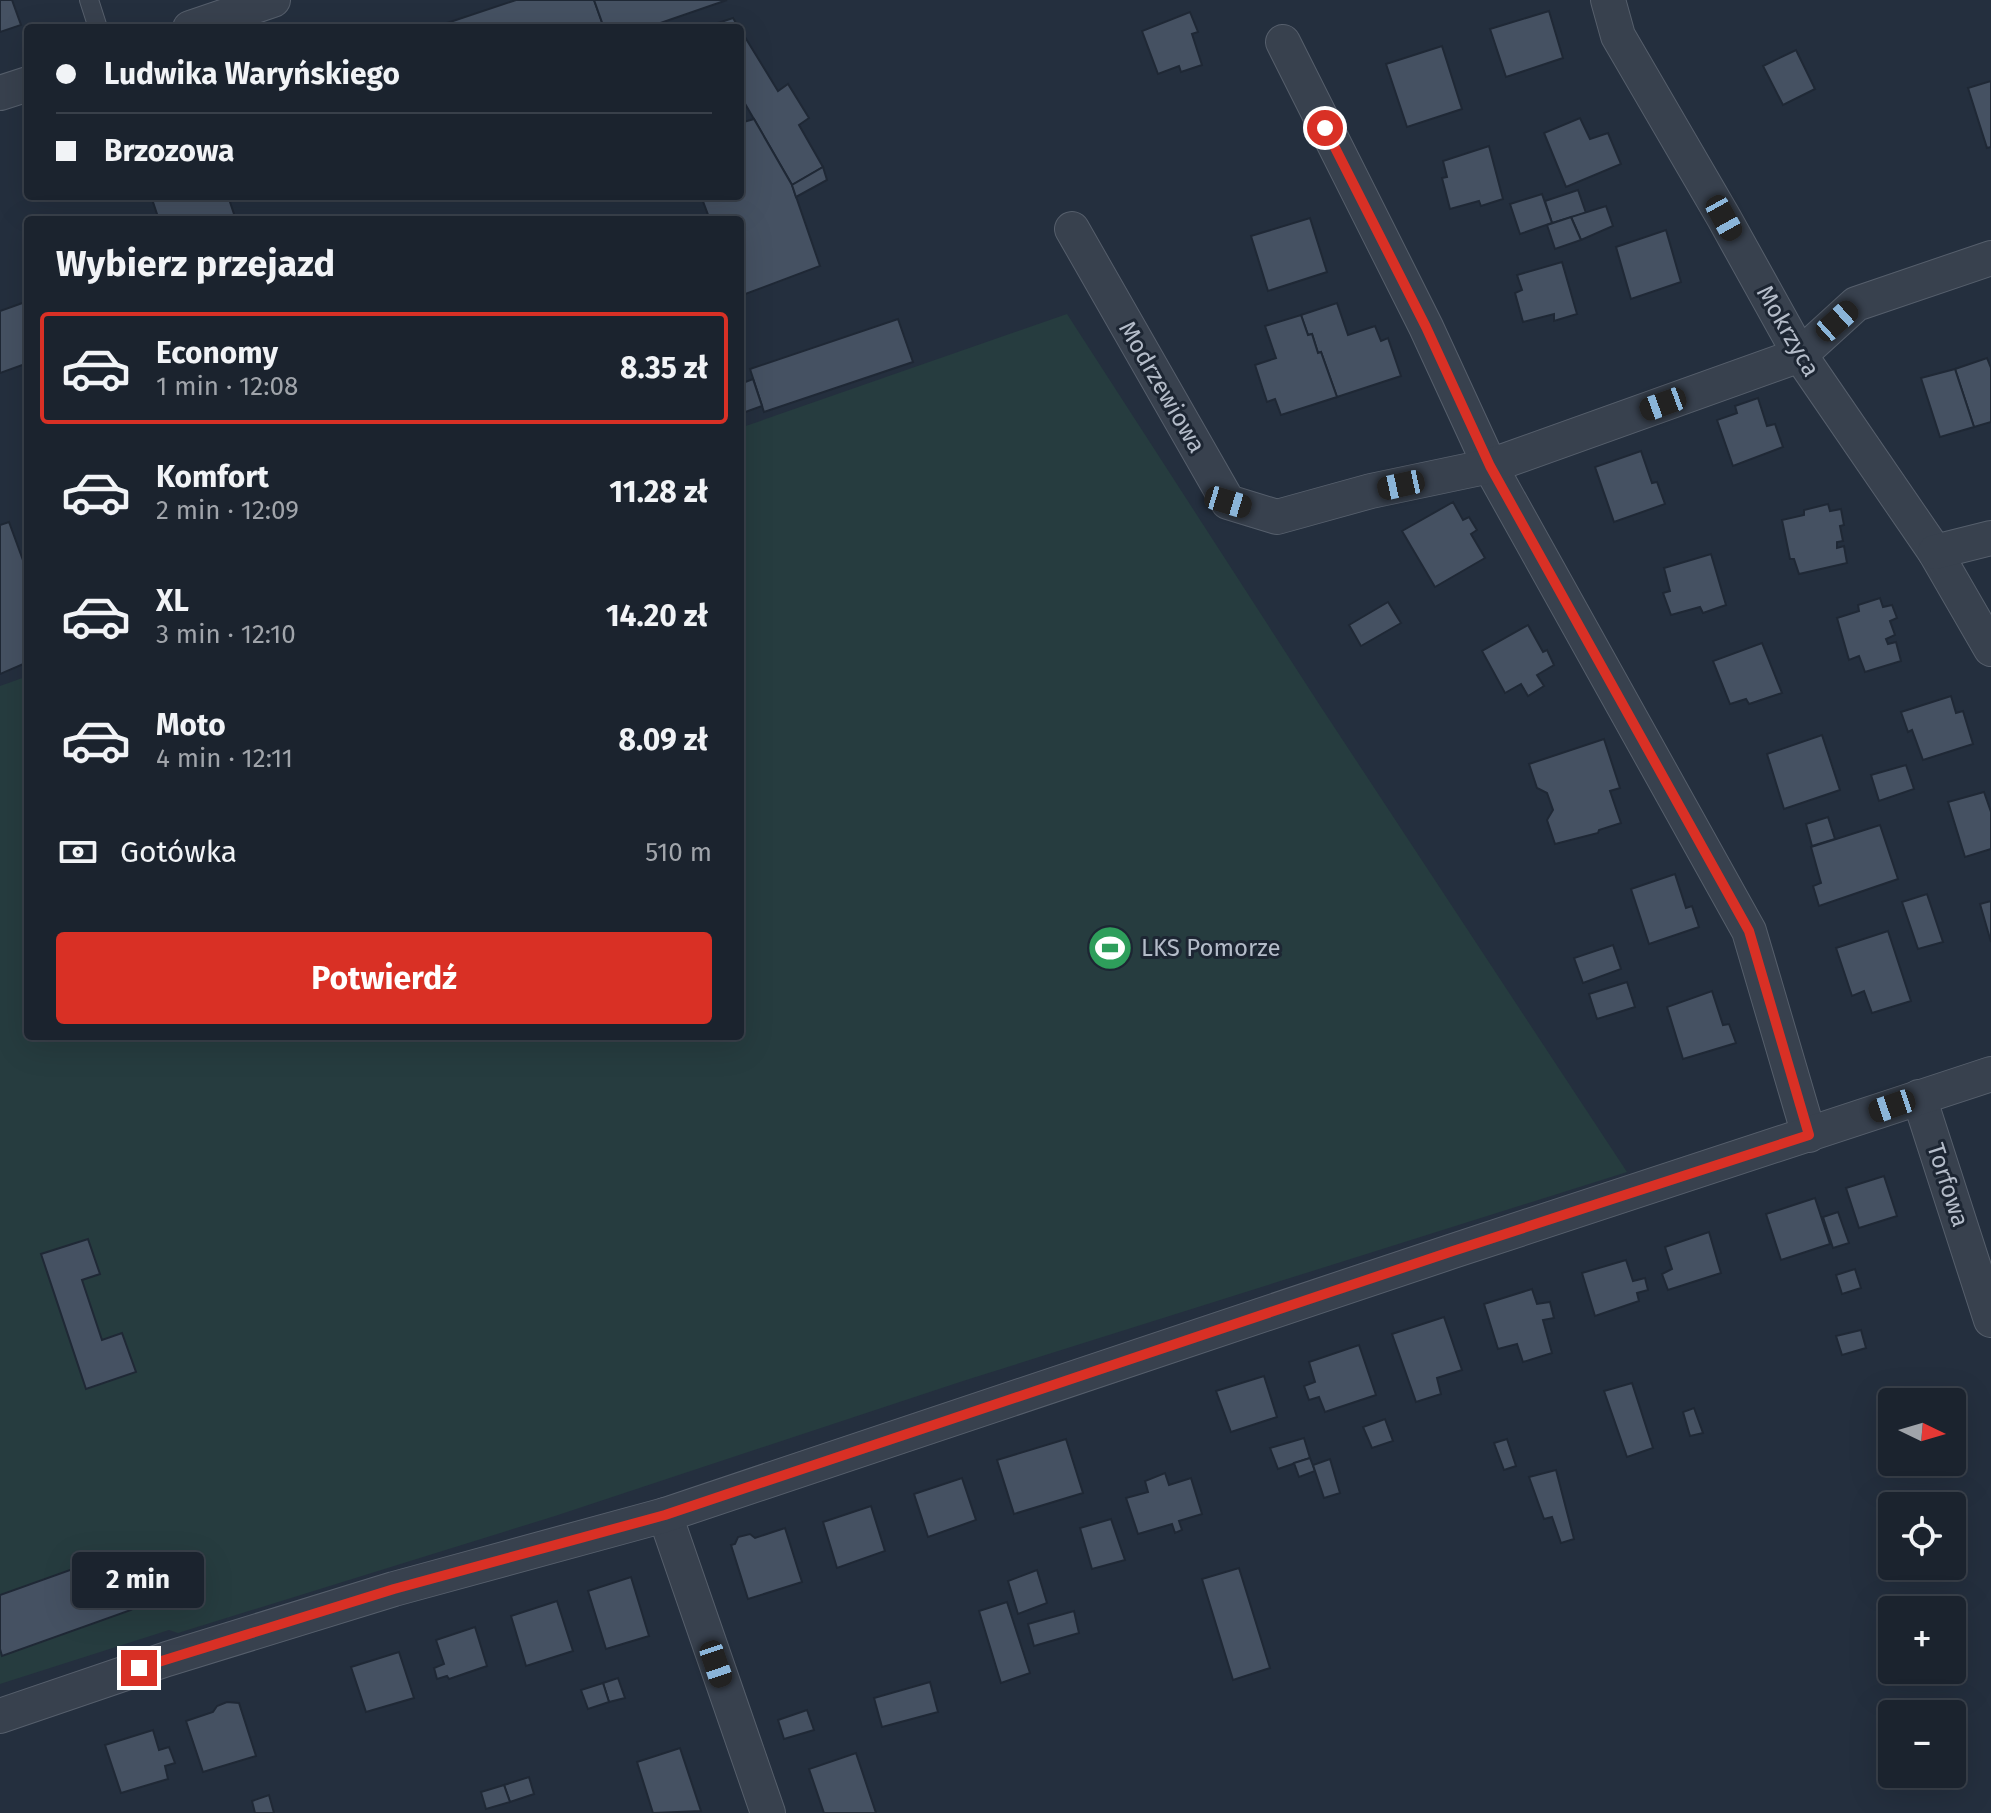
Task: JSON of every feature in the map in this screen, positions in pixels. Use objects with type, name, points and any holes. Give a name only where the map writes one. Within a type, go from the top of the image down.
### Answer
[{"type":"street","points":[[202,24],[273,0]]},
{"type":"street","name":"Mokrzyca","points":[[1608,0],[1618,36],[1800,355],[1935,552],[1991,649]]},
{"type":"street","points":[[1283,42],[1426,327],[1490,466],[1749,931],[1809,1135]]},
{"type":"street","points":[[0,93],[24,85]]},
{"type":"street","name":"Modrzewiowa","points":[[1072,229],[1228,502],[1277,517],[1371,491],[1490,466],[1800,355],[1856,304],[1991,258]]},
{"type":"street","points":[[1935,552],[1991,538]]},
{"type":"street","points":[[0,1716],[167,1659],[394,1589],[665,1515],[1991,1074]]},
{"type":"street","name":"Torfowa","points":[[1919,1097],[1991,1320]]},
{"type":"street","points":[[665,1515],[768,1813]]},
{"type":"lane","points":[[89,0],[97,24]]},
{"type":"green space","name":"LKS Pomorze","points":[[1067,314],[1627,1172],[963,1381],[555,1516],[178,1633],[169,1630],[0,1684],[0,686],[24,677],[24,1040],[744,1040],[744,427]]},
{"type":"building","points":[[0,0],[12,0],[21,25],[0,32]]},
{"type":"building","points":[[516,0],[594,0],[603,24],[444,24]]},
{"type":"building","points":[[594,0],[727,0],[658,24],[603,24]]},
{"type":"building","points":[[1549,11],[1563,58],[1506,77],[1490,29]]},
{"type":"building","points":[[1190,12],[1198,32],[1192,34],[1202,65],[1181,72],[1179,66],[1158,74],[1142,31]]},
{"type":"building","points":[[733,18],[737,24],[715,24]]},
{"type":"building","points":[[744,36],[778,91],[788,84],[809,118],[799,125],[823,167],[792,185],[744,102]]},
{"type":"building","points":[[1442,46],[1462,109],[1407,127],[1386,64]]},
{"type":"building","points":[[1796,50],[1815,89],[1783,105],[1763,66]]},
{"type":"building","points":[[1991,81],[1991,147],[1987,148],[1968,88]]},
{"type":"building","points":[[1580,118],[1590,139],[1608,133],[1621,164],[1566,187],[1544,133]]},
{"type":"building","points":[[754,119],[792,185],[820,266],[744,294],[744,216],[708,216],[702,200],[744,200],[744,122]]},
{"type":"building","points":[[1489,146],[1503,199],[1481,206],[1479,201],[1450,209],[1442,178],[1447,177],[1443,161]]},
{"type":"building","points":[[823,167],[827,180],[796,197],[792,185]]},
{"type":"building","points":[[1578,190],[1586,213],[1552,223],[1545,201]]},
{"type":"building","points":[[1542,194],[1552,223],[1520,234],[1510,204]]},
{"type":"building","points":[[152,200],[229,200],[235,216],[158,216]]},
{"type":"building","points":[[1606,206],[1613,226],[1581,240],[1571,217]]},
{"type":"building","points":[[1571,217],[1581,240],[1555,249],[1547,225]]},
{"type":"building","points":[[1310,218],[1327,272],[1268,291],[1251,236]]},
{"type":"building","points":[[1666,230],[1681,282],[1631,299],[1616,247]]},
{"type":"building","points":[[1562,262],[1577,314],[1554,321],[1554,314],[1523,322],[1515,293],[1522,290],[1517,275]]},
{"type":"building","points":[[24,302],[24,364],[0,373],[0,311]]},
{"type":"building","points":[[1337,303],[1348,335],[1375,326],[1381,341],[1388,338],[1401,376],[1337,397],[1321,352],[1318,353],[1312,334],[1308,335],[1301,315]]},
{"type":"building","points":[[1301,315],[1308,335],[1312,334],[1318,353],[1321,352],[1337,397],[1281,415],[1275,399],[1267,402],[1255,365],[1276,358],[1265,326]]},
{"type":"building","points":[[898,319],[913,362],[764,412],[750,369]]},
{"type":"building","points":[[1987,358],[1991,368],[1991,422],[1974,427],[1955,369]]},
{"type":"building","points":[[1955,369],[1974,427],[1940,437],[1921,378]]},
{"type":"building","points":[[753,379],[762,406],[744,413],[744,382]]},
{"type":"building","points":[[1758,398],[1767,426],[1775,424],[1783,447],[1733,466],[1717,420],[1737,413],[1735,406]]},
{"type":"building","points":[[1641,451],[1652,483],[1657,482],[1665,504],[1614,522],[1595,467]]},
{"type":"building","points":[[1453,502],[1463,520],[1469,517],[1477,530],[1471,534],[1485,558],[1435,587],[1402,531]]},
{"type":"building","points":[[1828,504],[1830,511],[1841,509],[1843,541],[1837,542],[1837,548],[1844,546],[1847,563],[1799,574],[1794,559],[1790,559],[1782,520],[1804,515],[1804,510]]},
{"type":"building","points":[[9,522],[24,563],[24,664],[0,674],[0,525]]},
{"type":"building","points":[[1711,554],[1726,605],[1703,613],[1700,607],[1671,615],[1663,593],[1670,591],[1664,568]]},
{"type":"building","points":[[1880,598],[1883,607],[1892,605],[1897,618],[1890,621],[1895,635],[1886,639],[1888,644],[1896,642],[1901,661],[1865,672],[1859,656],[1849,660],[1837,618],[1859,611],[1858,605]]},
{"type":"building","points":[[1388,602],[1401,623],[1361,646],[1349,625]]},
{"type":"building","points":[[1528,625],[1554,665],[1537,675],[1544,686],[1528,696],[1521,684],[1505,693],[1482,651]]},
{"type":"building","points":[[1762,643],[1782,693],[1749,704],[1746,699],[1730,704],[1713,661]]},
{"type":"building","points":[[1951,696],[1956,713],[1963,711],[1973,744],[1923,760],[1912,730],[1908,732],[1901,712]]},
{"type":"building","points":[[1822,735],[1840,790],[1784,809],[1767,754]]},
{"type":"building","points":[[1604,739],[1620,788],[1610,791],[1621,823],[1598,833],[1555,844],[1547,820],[1553,810],[1547,793],[1537,788],[1529,764]]},
{"type":"building","points":[[1906,765],[1914,789],[1879,801],[1871,775]]},
{"type":"building","points":[[1984,792],[1991,812],[1991,849],[1965,857],[1948,802]]},
{"type":"building","points":[[1828,817],[1835,839],[1812,846],[1806,824]]},
{"type":"building","points":[[1880,825],[1898,879],[1819,906],[1813,886],[1821,883],[1811,847]]},
{"type":"building","points":[[1675,874],[1686,908],[1692,906],[1699,927],[1649,944],[1631,889]]},
{"type":"building","points":[[1927,894],[1943,942],[1918,949],[1902,902]]},
{"type":"building","points":[[1991,901],[1991,942],[1980,904]]},
{"type":"building","points":[[1888,931],[1911,1001],[1872,1013],[1864,991],[1852,996],[1836,948]]},
{"type":"building","points":[[1613,945],[1621,969],[1583,983],[1574,958]]},
{"type":"building","points":[[1627,982],[1635,1007],[1597,1019],[1589,994]]},
{"type":"building","points":[[1712,991],[1723,1025],[1729,1024],[1736,1043],[1683,1059],[1667,1007]]},
{"type":"building","points":[[1884,1176],[1897,1216],[1859,1228],[1846,1188]]},
{"type":"building","points":[[1815,1198],[1830,1244],[1781,1260],[1766,1214]]},
{"type":"building","points":[[1838,1212],[1849,1243],[1833,1248],[1823,1217]]},
{"type":"building","points":[[1709,1232],[1721,1273],[1668,1290],[1662,1274],[1672,1269],[1665,1247]]},
{"type":"building","points":[[88,1239],[100,1274],[82,1280],[102,1340],[122,1333],[136,1372],[86,1389],[41,1254]]},
{"type":"building","points":[[1626,1260],[1633,1281],[1645,1278],[1648,1290],[1637,1293],[1639,1301],[1595,1316],[1582,1273]]},
{"type":"building","points":[[1855,1269],[1861,1288],[1842,1294],[1836,1275]]},
{"type":"building","points":[[1532,1289],[1537,1304],[1550,1302],[1554,1318],[1543,1320],[1552,1353],[1523,1362],[1517,1344],[1498,1349],[1484,1304]]},
{"type":"building","points":[[1444,1317],[1462,1370],[1437,1378],[1441,1394],[1416,1402],[1392,1334]]},
{"type":"building","points":[[1861,1330],[1866,1348],[1842,1355],[1836,1336]]},
{"type":"building","points":[[1359,1345],[1376,1395],[1325,1412],[1319,1397],[1309,1400],[1304,1386],[1315,1382],[1309,1362]]},
{"type":"building","points":[[1264,1376],[1277,1417],[1231,1432],[1216,1391]]},
{"type":"building","points":[[1632,1383],[1653,1448],[1627,1457],[1604,1391]]},
{"type":"building","points":[[1694,1408],[1703,1433],[1690,1436],[1683,1412]]},
{"type":"building","points":[[1385,1419],[1393,1441],[1372,1448],[1363,1427]]},
{"type":"building","points":[[1304,1438],[1310,1458],[1278,1469],[1270,1448]]},
{"type":"building","points":[[1066,1439],[1083,1493],[1014,1514],[997,1460]]},
{"type":"building","points":[[1507,1439],[1516,1466],[1504,1470],[1494,1443]]},
{"type":"building","points":[[1310,1458],[1315,1471],[1299,1477],[1294,1463]]},
{"type":"building","points":[[1330,1459],[1340,1493],[1324,1498],[1313,1465]]},
{"type":"building","points":[[1556,1470],[1574,1539],[1561,1543],[1552,1517],[1544,1519],[1529,1477]]},
{"type":"building","points":[[1165,1473],[1169,1485],[1191,1478],[1202,1514],[1179,1521],[1182,1530],[1175,1533],[1172,1524],[1138,1534],[1126,1498],[1148,1492],[1145,1481]]},
{"type":"building","points":[[962,1478],[976,1520],[928,1537],[914,1494]]},
{"type":"building","points":[[871,1506],[885,1551],[837,1568],[823,1522]]},
{"type":"building","points":[[1111,1519],[1125,1560],[1092,1569],[1080,1528]]},
{"type":"building","points":[[785,1528],[802,1582],[748,1599],[731,1545],[738,1537],[750,1534],[755,1538]]},
{"type":"building","points":[[112,1555],[131,1610],[2,1656],[0,1595]]},
{"type":"building","points":[[1239,1568],[1270,1668],[1233,1680],[1202,1579]]},
{"type":"building","points":[[1037,1570],[1047,1603],[1018,1614],[1008,1581]]},
{"type":"building","points":[[631,1577],[649,1636],[606,1649],[588,1591]]},
{"type":"building","points":[[557,1601],[573,1651],[526,1666],[511,1616]]},
{"type":"building","points":[[1007,1602],[1030,1673],[1001,1683],[979,1611]]},
{"type":"building","points":[[1074,1611],[1079,1633],[1034,1646],[1028,1624]]},
{"type":"building","points":[[475,1627],[487,1666],[449,1679],[447,1676],[437,1679],[434,1668],[444,1664],[436,1640]]},
{"type":"building","points":[[399,1652],[414,1698],[366,1712],[351,1667]]},
{"type":"building","points":[[618,1678],[625,1698],[609,1702],[603,1683]]},
{"type":"building","points":[[930,1682],[938,1712],[882,1727],[874,1698]]},
{"type":"building","points":[[603,1683],[609,1702],[588,1709],[581,1690]]},
{"type":"building","points":[[227,1702],[239,1703],[256,1756],[203,1772],[186,1721],[213,1712],[217,1706]]},
{"type":"building","points":[[807,1710],[814,1730],[784,1739],[778,1720]]},
{"type":"building","points":[[153,1730],[159,1750],[169,1747],[175,1763],[165,1766],[168,1779],[121,1793],[105,1745]]},
{"type":"building","points":[[680,1748],[701,1811],[653,1813],[637,1762]]},
{"type":"building","points":[[856,1753],[876,1813],[824,1813],[809,1769]]},
{"type":"building","points":[[529,1777],[534,1794],[510,1802],[504,1785]]},
{"type":"building","points":[[504,1785],[510,1802],[486,1809],[481,1792]]},
{"type":"building","points":[[269,1795],[274,1813],[255,1813],[252,1801]]},
{"type":"place","name":"LKS Pomorze","points":[[1110,948]]},
{"type":"route","points":[[139,1668],[394,1589],[665,1515],[1809,1135],[1749,931],[1490,466],[1426,327],[1325,128]]}]
